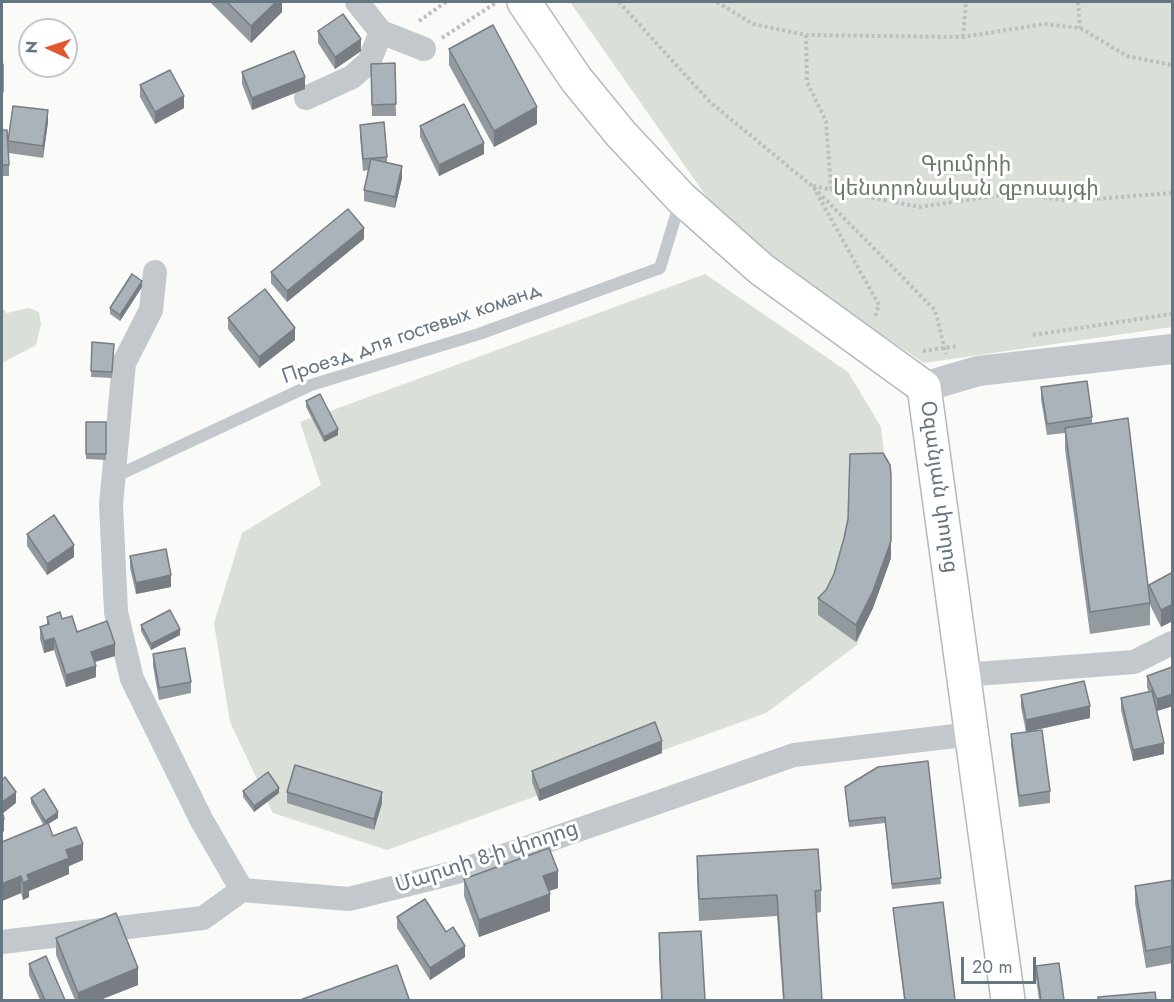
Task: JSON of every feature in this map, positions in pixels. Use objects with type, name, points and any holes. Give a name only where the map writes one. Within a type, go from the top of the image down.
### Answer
[{"type":"main road","name":"Օզանյան փողոց","points":[[524,2],[576,79],[621,134],[681,198],[761,268],[938,382],[963,675],[1008,1000]]},
{"type":"street","points":[[357,2],[381,32],[424,50]]},
{"type":"street","points":[[306,98],[352,77],[369,62],[381,32]]},
{"type":"street","points":[[2,942],[202,918],[242,890],[202,821],[132,679],[116,612],[111,505],[123,363],[151,310],[155,272]]},
{"type":"street","points":[[938,382],[978,371],[1173,349]]},
{"type":"street","points":[[963,675],[1134,662],[1173,644]]},
{"type":"street","name":"Մարտի 8-ի փողոց","points":[[242,890],[350,899],[457,872],[794,754],[972,734]]},
{"type":"lane","name":"Проезд для гостевых команд","points":[[114,477],[311,385],[479,334],[660,268],[681,198]]},
{"type":"path","points":[[424,50],[498,2]]},
{"type":"path","points":[[619,2],[710,102],[812,186],[935,310],[945,348],[938,382]]},
{"type":"path","points":[[717,2],[753,24],[806,35],[963,37],[1044,24],[1080,28],[1127,56],[1173,65]]},
{"type":"path","points":[[963,37],[966,2]]},
{"type":"path","points":[[1078,2],[1080,28]]},
{"type":"path","points":[[806,35],[807,82],[826,121],[831,190]]},
{"type":"path","points":[[812,186],[919,207],[1016,193],[1068,201],[1173,193]]},
{"type":"path","points":[[812,186],[879,305]]},
{"type":"path","points":[[1023,336],[1173,314]]},
{"type":"path","points":[[914,345],[924,351],[967,345]]},
{"type":"green space","name":"Գյումրիի կենտրոնական զբոսայգի","points":[[570,2],[1172,2],[1172,327],[924,363],[734,236]]},
{"type":"green space","points":[[705,274],[848,372],[881,427],[891,515],[891,558],[857,645],[766,713],[387,850],[273,813],[230,722],[214,623],[242,533],[321,485],[300,422]]},
{"type":"green space","points":[[2,308],[7,313],[29,308],[39,312],[41,324],[36,345],[2,363]]},
{"type":"building","points":[[227,2],[276,2],[251,26]]},
{"type":"building","points":[[343,14],[361,39],[335,57],[318,31]]},
{"type":"building","points":[[493,25],[537,107],[494,131],[449,49]]},
{"type":"building","points":[[294,51],[305,77],[252,98],[242,72]]},
{"type":"building","points":[[395,63],[396,104],[372,105],[371,64]]},
{"type":"building","points":[[3,64],[3,92],[2,92]]},
{"type":"building","points":[[170,70],[184,96],[155,112],[140,85]]},
{"type":"building","points":[[464,104],[484,143],[439,165],[420,126]]},
{"type":"building","points":[[13,106],[48,110],[43,146],[8,141]]},
{"type":"building","points":[[384,122],[387,157],[363,159],[360,125]]},
{"type":"building","points":[[2,130],[7,130],[9,165],[2,165]]},
{"type":"building","points":[[371,159],[402,166],[395,197],[364,190]]},
{"type":"building","points":[[348,209],[364,228],[287,291],[271,272]]},
{"type":"building","points":[[132,274],[142,281],[120,315],[110,308]]},
{"type":"building","points":[[265,289],[295,328],[259,357],[228,318]]},
{"type":"building","points":[[92,342],[114,344],[112,372],[91,371]]},
{"type":"building","points":[[1087,381],[1092,417],[1047,424],[1041,387]]},
{"type":"building","points":[[320,394],[338,429],[324,437],[306,401]]},
{"type":"building","points":[[1128,418],[1150,603],[1090,612],[1065,428]]},
{"type":"building","points":[[86,422],[106,422],[106,454],[86,454]]},
{"type":"building","points":[[883,453],[890,465],[891,475],[891,541],[873,591],[856,625],[818,598],[826,590],[834,574],[844,538],[848,519],[850,454]]},
{"type":"building","points":[[54,515],[74,545],[47,564],[27,534]]},
{"type":"building","points":[[166,549],[171,575],[136,583],[130,556]]},
{"type":"building","points":[[1173,572],[1173,604],[1161,610],[1149,585]]},
{"type":"building","points":[[170,610],[180,629],[151,644],[141,625]]},
{"type":"building","points":[[60,612],[62,619],[72,616],[77,632],[107,621],[115,644],[91,652],[96,666],[66,675],[54,638],[44,641],[40,627],[49,624],[47,617]]},
{"type":"building","points":[[185,648],[191,682],[159,688],[153,654]]},
{"type":"building","points":[[1172,667],[1173,694],[1157,699],[1147,676]]},
{"type":"building","points":[[1084,681],[1090,706],[1026,720],[1021,695]]},
{"type":"building","points":[[1152,691],[1164,743],[1133,750],[1121,698]]},
{"type":"building","points":[[655,722],[662,741],[539,790],[532,771]]},
{"type":"building","points":[[1042,730],[1050,791],[1019,796],[1011,734]]},
{"type":"building","points":[[928,761],[941,878],[892,884],[885,817],[849,821],[845,787],[878,767]]},
{"type":"building","points":[[295,765],[382,792],[374,819],[287,792]]},
{"type":"building","points":[[268,772],[279,788],[254,806],[243,791]]},
{"type":"building","points":[[5,777],[16,792],[2,802],[2,780]]},
{"type":"building","points":[[44,789],[58,812],[45,821],[31,798]]},
{"type":"building","points":[[48,823],[53,836],[76,827],[83,844],[66,850],[69,858],[27,875],[29,880],[23,883],[21,876],[2,884],[2,842]]},
{"type":"building","points":[[549,848],[558,871],[543,876],[550,894],[479,920],[464,879]]},
{"type":"building","points":[[818,849],[821,890],[815,891],[822,1000],[784,1000],[777,895],[699,899],[697,856]]},
{"type":"building","points":[[1173,880],[1173,946],[1146,951],[1135,886]]},
{"type":"building","points":[[425,899],[446,932],[453,927],[465,946],[430,968],[397,917]]},
{"type":"building","points":[[943,902],[955,1000],[905,1000],[893,908]]},
{"type":"building","points":[[116,913],[138,968],[78,993],[56,938]]},
{"type":"building","points":[[701,931],[705,1000],[662,1000],[659,933]]},
{"type":"building","points":[[46,956],[65,1000],[45,1000],[29,964]]},
{"type":"building","points":[[1059,963],[1064,1000],[1041,1000],[1036,966]]},
{"type":"building","points":[[397,965],[409,999],[300,1000]]},
{"type":"building","points":[[1155,992],[1156,1000],[1098,1000],[1098,997]]}]
